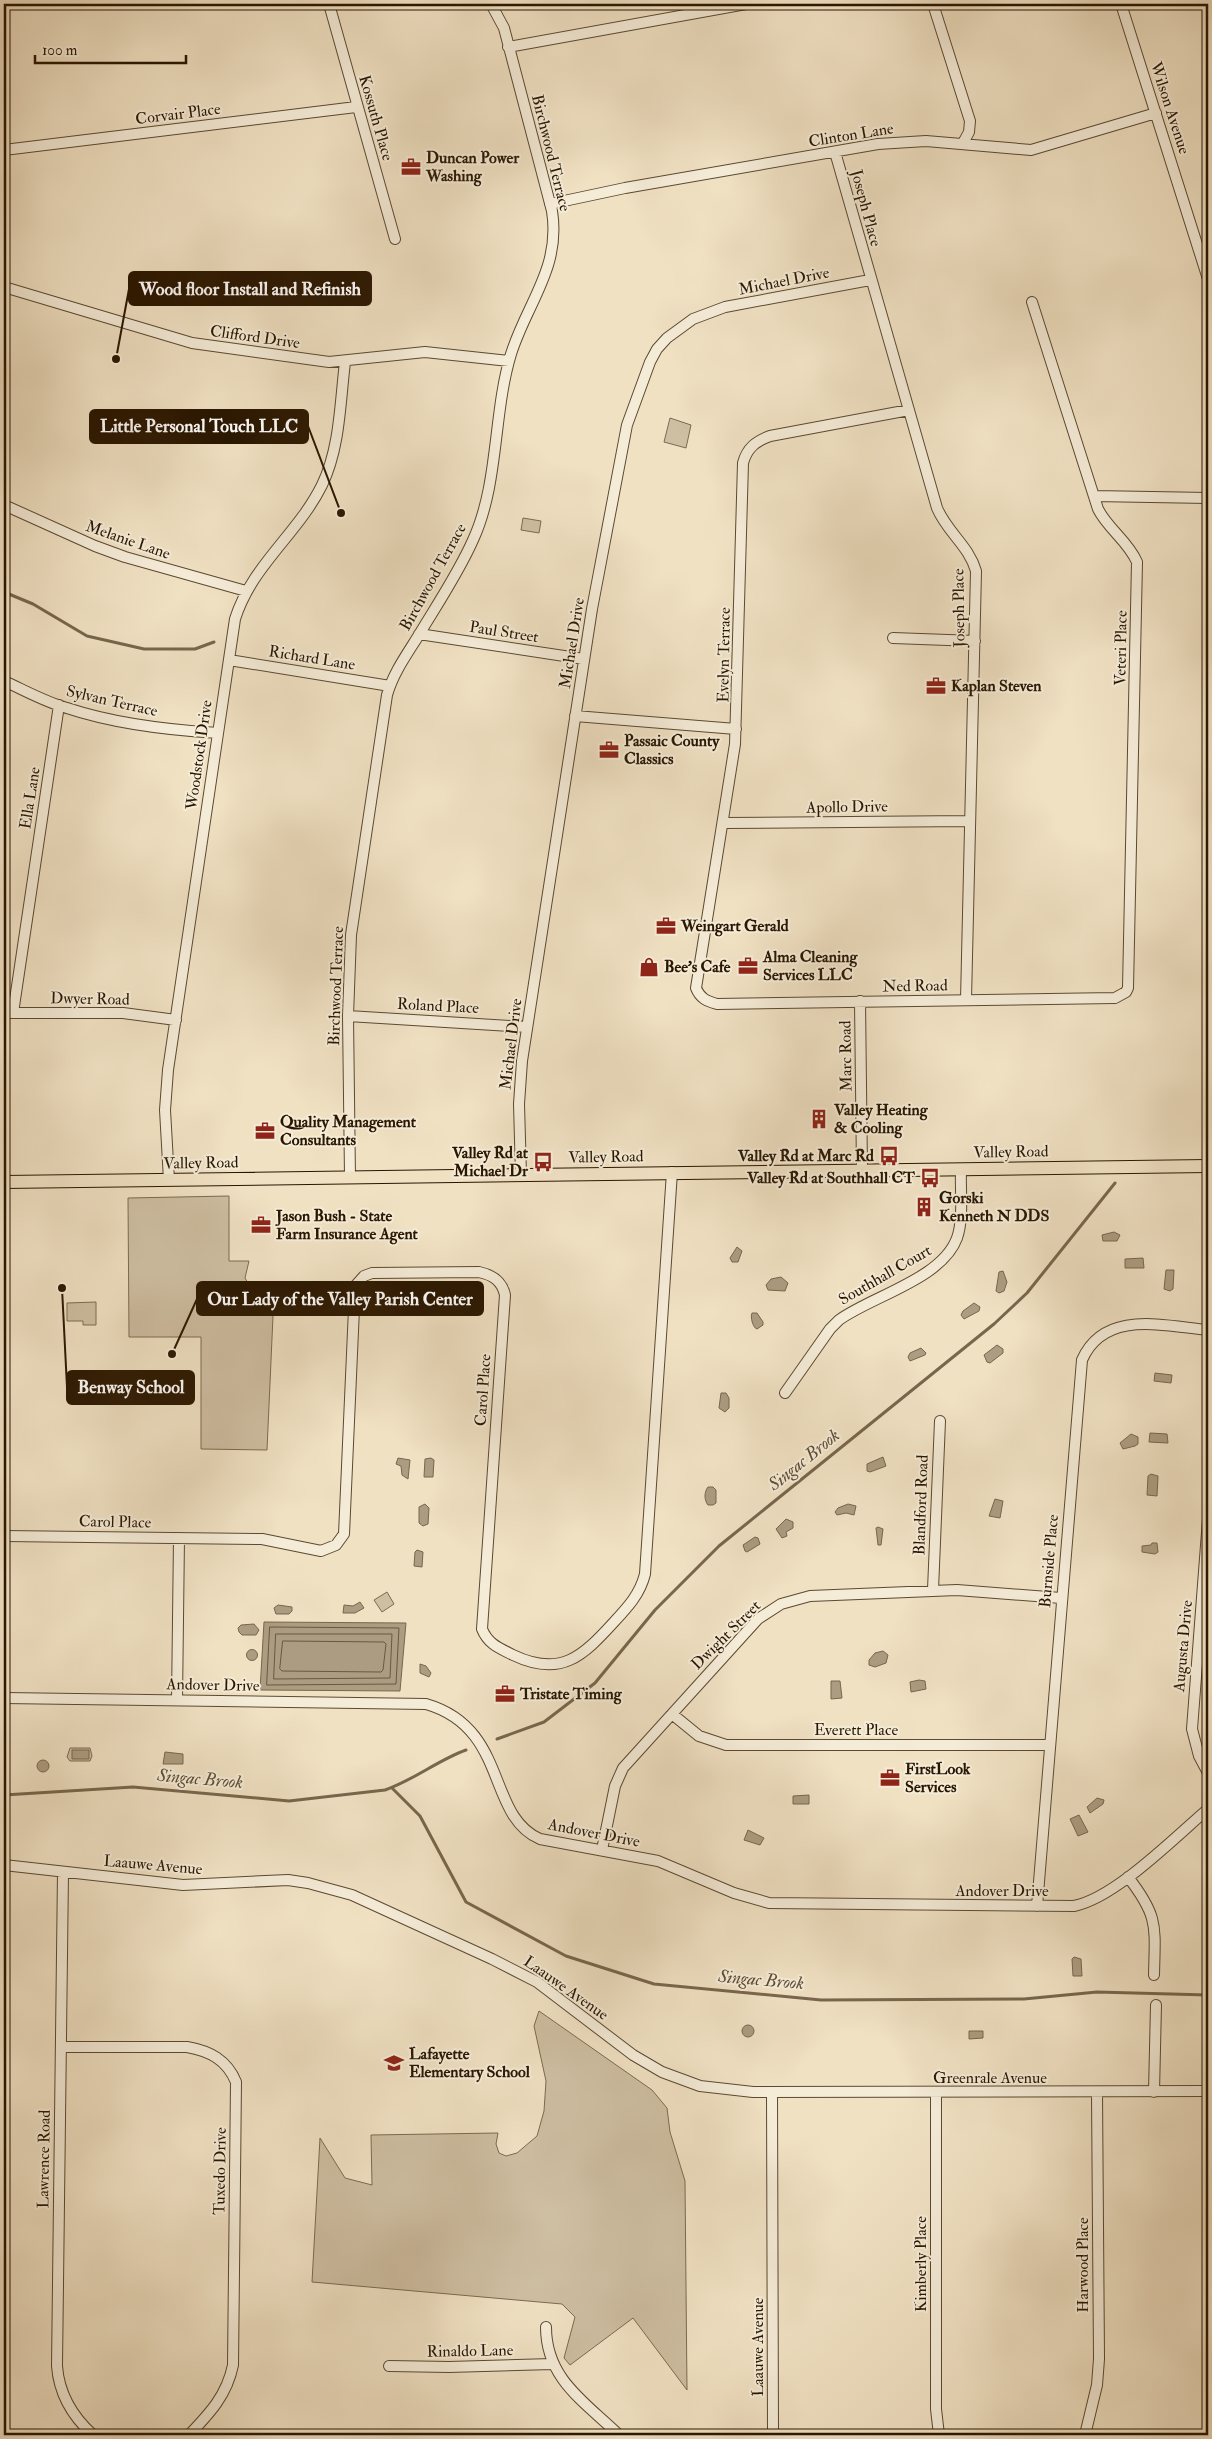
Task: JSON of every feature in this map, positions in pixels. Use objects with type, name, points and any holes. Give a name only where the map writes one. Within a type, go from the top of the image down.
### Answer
[{"type":"main road","name":"Valley Road","points":[[4,1182],[1208,1166]]},
{"type":"street","name":"Kossuth Place","points":[[329,4],[356,107],[395,239]]},
{"type":"street","name":"Birchwood Terrace","points":[[350,1178],[348,1016],[351,935],[390,686],[465,558],[480,522],[509,361],[518,336],[549,267],[554,233],[550,204],[504,28],[491,4]]},
{"type":"street","points":[[508,46],[746,4]]},
{"type":"street","points":[[933,4],[970,121],[970,129],[963,143]]},
{"type":"street","name":"Wilson Avenue","points":[[1121,4],[1208,279]]},
{"type":"street","name":"Corvair Place","points":[[4,150],[356,107]]},
{"type":"street","name":"Clinton Lane","points":[[550,204],[625,188],[902,142],[963,143],[1031,150],[1156,113]]},
{"type":"street","name":"Joseph Place","points":[[835,152],[870,280],[937,508],[951,533],[967,550],[976,571],[966,1000]]},
{"type":"street","name":"Michael Drive","points":[[521,1175],[519,1087],[584,659],[621,447],[650,362],[657,349],[679,328],[708,312],[725,307],[870,280]]},
{"type":"street","name":"Clifford Drive","points":[[4,287],[192,343],[329,362],[345,362],[425,352],[509,361]]},
{"type":"street","name":"Veteri Place","points":[[1032,302],[1094,496],[1104,521],[1133,552],[1138,572],[1128,988],[1121,996],[1102,998]]},
{"type":"street","name":"Woodstock Drive","points":[[168,1180],[165,1135],[166,1090],[235,618],[246,591],[322,486],[333,456],[345,362]]},
{"type":"street","name":"Evelyn Terrace","points":[[728,1004],[709,1002],[703,999],[696,988],[736,729],[743,463],[745,455],[755,443],[770,436],[909,410]]},
{"type":"street","points":[[1094,496],[1208,498]]},
{"type":"street","name":"Melanie Lane","points":[[4,505],[125,557],[246,591]]},
{"type":"street","name":"Paul Street","points":[[419,634],[584,659]]},
{"type":"street","points":[[893,638],[974,641]]},
{"type":"street","name":"Richard Lane","points":[[228,660],[390,686]]},
{"type":"street","name":"Sylvan Terrace","points":[[4,681],[59,705],[146,726],[218,733]]},
{"type":"street","name":"Ella Lane","points":[[8,1013],[59,705]]},
{"type":"street","points":[[575,716],[736,729]]},
{"type":"street","name":"Apollo Drive","points":[[723,823],[970,821]]},
{"type":"street","name":"Ned Road","points":[[728,1004],[1102,998]]},
{"type":"street","name":"Marc Road","points":[[860,1001],[862,1170]]},
{"type":"street","name":"Dwyer Road","points":[[8,1013],[122,1013],[176,1020]]},
{"type":"street","name":"Roland Place","points":[[348,1016],[527,1027]]},
{"type":"street","name":"Southhall Court","points":[[785,1393],[838,1320],[932,1268],[951,1249],[960,1227],[961,1169]]},
{"type":"street","name":"Carol Place","points":[[4,1536],[274,1540],[312,1551],[321,1551],[336,1546],[344,1534],[355,1286],[364,1276],[372,1273],[486,1273],[500,1282],[505,1295],[482,1629],[485,1636],[494,1646],[536,1664],[560,1664],[581,1656],[632,1602],[645,1574],[672,1172]]},
{"type":"street","name":"Burnside Place","points":[[1038,1906],[1078,1381],[1082,1360],[1086,1350],[1101,1334],[1124,1325],[1136,1323],[1208,1330]]},
{"type":"street","name":"Blandford Road","points":[[933,1590],[940,1421]]},
{"type":"street","name":"Augusta Drive","points":[[1208,1519],[1192,1720],[1194,1743],[1198,1756],[1208,1773]]},
{"type":"street","points":[[177,1700],[179,1538]]},
{"type":"street","name":"Dwight Street","points":[[602,1850],[615,1786],[623,1768],[758,1619],[781,1604],[810,1596],[933,1590],[976,1590],[1061,1598]]},
{"type":"street","name":"Andover Drive","points":[[4,1698],[411,1703],[439,1708],[462,1722],[477,1738],[522,1829],[540,1838],[665,1863],[734,1893],[769,1903],[1038,1906],[1074,1906],[1084,1904],[1110,1892],[1208,1809]]},
{"type":"street","name":"Everett Place","points":[[672,1714],[699,1736],[726,1744],[1049,1745]]},
{"type":"street","name":"Laauwe Avenue","points":[[4,1865],[183,1885],[288,1880],[308,1883],[352,1895],[492,1959],[537,1982],[633,2055],[681,2081],[721,2090],[772,2092],[773,2435]]},
{"type":"street","name":"Lawrence Road","points":[[63,1872],[57,2376],[67,2404],[76,2418],[93,2435]]},
{"type":"street","points":[[1128,1877],[1143,1897],[1153,1917],[1155,1930],[1154,1975]]},
{"type":"street","points":[[1154,2092],[1156,2006]]},
{"type":"street","name":"Tuxedo Drive","points":[[61,2047],[187,2047],[200,2049],[221,2060],[232,2073],[236,2082],[233,2365],[230,2379],[221,2399],[189,2435]]},
{"type":"street","name":"Greenrale Avenue","points":[[772,2092],[1097,2093],[1208,2091]]},
{"type":"street","name":"Kimberly Place","points":[[936,2093],[936,2409],[939,2435]]},
{"type":"street","name":"Harwood Place","points":[[1085,2435],[1097,2385],[1099,2359],[1097,2093]]},
{"type":"street","points":[[546,2327],[546,2341],[552,2364],[559,2377],[619,2435]]},
{"type":"street","name":"Rinaldo Lane","points":[[389,2366],[449,2367],[552,2364]]},
{"type":"shaded area","points":[[670,418],[691,425],[686,448],[664,442]]},
{"type":"shaded area","points":[[523,518],[541,521],[539,533],[521,530]]},
{"type":"shaded area","points":[[229,1196],[229,1261],[249,1261],[245,1278],[252,1290],[269,1303],[273,1316],[267,1450],[201,1449],[201,1337],[129,1337],[128,1198]]},
{"type":"shaded area","points":[[96,1302],[96,1325],[83,1325],[83,1321],[67,1321],[67,1303]]},
{"type":"shaded area","points":[[387,1592],[394,1604],[382,1612],[374,1600]]},
{"type":"shaded area","points":[[70,1748],[90,1748],[92,1756],[90,1761],[70,1761],[67,1757]]},
{"type":"shaded area","points":[[539,2011],[652,2090],[667,2108],[670,2132],[685,2181],[687,2390],[633,2318],[570,2365],[564,2358],[575,2317],[562,2304],[312,2282],[320,2138],[345,2178],[372,2185],[371,2135],[498,2133],[496,2144],[499,2153],[506,2156],[517,2153],[537,2136],[544,2111],[546,2081],[534,2026]]},
{"type":"water","points":[[1114,1232],[1120,1235],[1117,1241],[1103,1241],[1102,1235]]},
{"type":"water","points":[[737,1247],[742,1251],[738,1262],[732,1262],[730,1258]]},
{"type":"water","points":[[1143,1258],[1144,1268],[1125,1268],[1125,1259]]},
{"type":"water","points":[[1166,1270],[1174,1270],[1173,1289],[1170,1291],[1164,1289]]},
{"type":"water","points":[[1003,1271],[1007,1282],[1004,1291],[999,1293],[996,1291],[999,1272]]},
{"type":"water","points":[[781,1277],[788,1283],[785,1291],[768,1290],[766,1285],[771,1279]]},
{"type":"water","points":[[974,1303],[980,1307],[979,1311],[964,1319],[961,1315],[963,1311]]},
{"type":"water","points":[[752,1313],[757,1313],[763,1322],[763,1325],[757,1329],[752,1322]]},
{"type":"water","points":[[997,1345],[1003,1349],[1003,1353],[990,1363],[987,1362],[984,1355]]},
{"type":"water","points":[[921,1348],[926,1353],[925,1355],[910,1361],[908,1357],[910,1353]]},
{"type":"water","points":[[1155,1373],[1172,1375],[1171,1383],[1154,1381]]},
{"type":"water","points":[[721,1393],[726,1393],[729,1398],[729,1408],[725,1412],[719,1408]]},
{"type":"water","points":[[1150,1433],[1167,1434],[1168,1443],[1149,1442]]},
{"type":"water","points":[[1131,1434],[1138,1437],[1138,1444],[1123,1449],[1120,1443]]},
{"type":"water","points":[[883,1457],[886,1466],[870,1472],[867,1471],[867,1464]]},
{"type":"water","points":[[398,1458],[410,1460],[408,1479],[402,1475],[401,1466],[396,1464]]},
{"type":"water","points":[[431,1458],[434,1460],[433,1477],[424,1477],[425,1459]]},
{"type":"water","points":[[1151,1474],[1158,1476],[1157,1496],[1147,1495],[1148,1476]]},
{"type":"water","points":[[708,1487],[713,1487],[716,1490],[716,1503],[713,1505],[708,1505],[705,1498]]},
{"type":"water","points":[[995,1499],[1003,1501],[1000,1518],[989,1516]]},
{"type":"water","points":[[425,1504],[429,1508],[428,1524],[423,1526],[419,1523],[419,1507]]},
{"type":"water","points":[[848,1504],[856,1506],[854,1515],[846,1513],[837,1515],[835,1512],[838,1508]]},
{"type":"water","points":[[786,1519],[793,1522],[793,1528],[786,1532],[787,1536],[782,1538],[776,1529]]},
{"type":"water","points":[[876,1528],[883,1529],[881,1545],[878,1545]]},
{"type":"water","points":[[755,1537],[758,1538],[760,1544],[747,1552],[745,1551],[743,1545]]},
{"type":"water","points":[[1152,1543],[1157,1543],[1158,1552],[1155,1554],[1142,1552],[1142,1546],[1151,1545]]},
{"type":"water","points":[[417,1550],[423,1552],[422,1567],[414,1566],[415,1552]]},
{"type":"water","points":[[360,1602],[364,1608],[355,1613],[343,1613],[344,1605],[353,1606]]},
{"type":"water","points":[[278,1605],[292,1607],[292,1611],[289,1614],[276,1614],[274,1608]]},
{"type":"water","points":[[264,1622],[406,1623],[400,1691],[260,1690]]},
{"type":"water","points":[[254,1624],[259,1630],[256,1635],[242,1635],[239,1632],[238,1628],[241,1625]]},
{"type":"water","points":[[252,1649],[258,1655],[252,1661],[246,1655]]},
{"type":"water","points":[[883,1651],[888,1655],[886,1663],[875,1667],[869,1665],[869,1660],[875,1653]]},
{"type":"water","points":[[420,1664],[426,1666],[431,1673],[429,1677],[420,1673]]},
{"type":"water","points":[[831,1681],[840,1681],[842,1698],[831,1699]]},
{"type":"water","points":[[925,1681],[926,1689],[911,1692],[910,1682]]},
{"type":"water","points":[[72,1750],[89,1750],[89,1759],[72,1759]]},
{"type":"water","points":[[165,1752],[183,1754],[183,1764],[163,1764]]},
{"type":"water","points":[[41,1760],[45,1760],[49,1766],[45,1772],[41,1772],[37,1768],[37,1764]]},
{"type":"water","points":[[809,1795],[809,1804],[793,1804],[793,1796]]},
{"type":"water","points":[[1097,1798],[1104,1800],[1103,1804],[1090,1813],[1087,1807]]},
{"type":"water","points":[[1079,1815],[1088,1832],[1078,1836],[1070,1819]]},
{"type":"water","points":[[748,1830],[764,1838],[760,1845],[744,1840]]},
{"type":"water","points":[[1074,1957],[1081,1959],[1082,1976],[1073,1976],[1072,1959]]},
{"type":"water","points":[[748,2025],[754,2031],[748,2037],[742,2031]]},
{"type":"water","points":[[969,2031],[983,2031],[983,2038],[969,2039]]},
{"type":"waterway","points":[[4,592],[33,604],[87,636],[144,649],[195,649],[214,642]]},
{"type":"waterway","name":"Singac Brook","points":[[497,1739],[544,1722],[595,1683],[655,1610],[719,1546],[994,1324],[1027,1293],[1115,1183]]},
{"type":"waterway","name":"Singac Brook","points":[[4,1795],[133,1787],[289,1801],[385,1790],[466,1750]]},
{"type":"waterway","name":"Singac Brook","points":[[392,1788],[420,1816],[466,1902],[566,1956],[654,1984],[821,2000],[1024,1999],[1097,1992],[1208,1995]]},
{"type":"place","name":"Duncan Power Washing","points":[[411,167]]},
{"type":"place","name":"Wood floor Install and Refinish","points":[[116,359]]},
{"type":"place","name":"Little Personal Touch LLC","points":[[341,513]]},
{"type":"place","name":"Kaplan Steven","points":[[936,686]]},
{"type":"place","name":"Passaic County Classics","points":[[609,750]]},
{"type":"place","name":"Weingart Gerald","points":[[666,926]]},
{"type":"place","name":"Alma Cleaning Services LLC","points":[[748,966]]},
{"type":"place","name":"Bee's Cafe","points":[[649,967]]},
{"type":"place","name":"Valley Heating & Cooling","points":[[819,1119]]},
{"type":"place","name":"Quality Management Consultants","points":[[265,1131]]},
{"type":"place","name":"Valley Rd at Marc Rd","points":[[889,1156]]},
{"type":"place","name":"Valley Rd at Michael Dr","points":[[543,1162]]},
{"type":"place","name":"Valley Rd at Southhall CT","points":[[930,1178]]},
{"type":"place","name":"Gorski Kenneth N DDS","points":[[924,1207]]},
{"type":"place","name":"Jason Bush - State Farm Insurance Agent","points":[[261,1225]]},
{"type":"place","name":"Benway School","points":[[62,1288]]},
{"type":"place","name":"Our Lady of the Valley Parish Center","points":[[172,1354]]},
{"type":"place","name":"Tristate Timing","points":[[505,1694]]},
{"type":"place","name":"FirstLook Services","points":[[890,1778]]},
{"type":"place","name":"Lafayette Elementary School","points":[[394,2063]]}]
